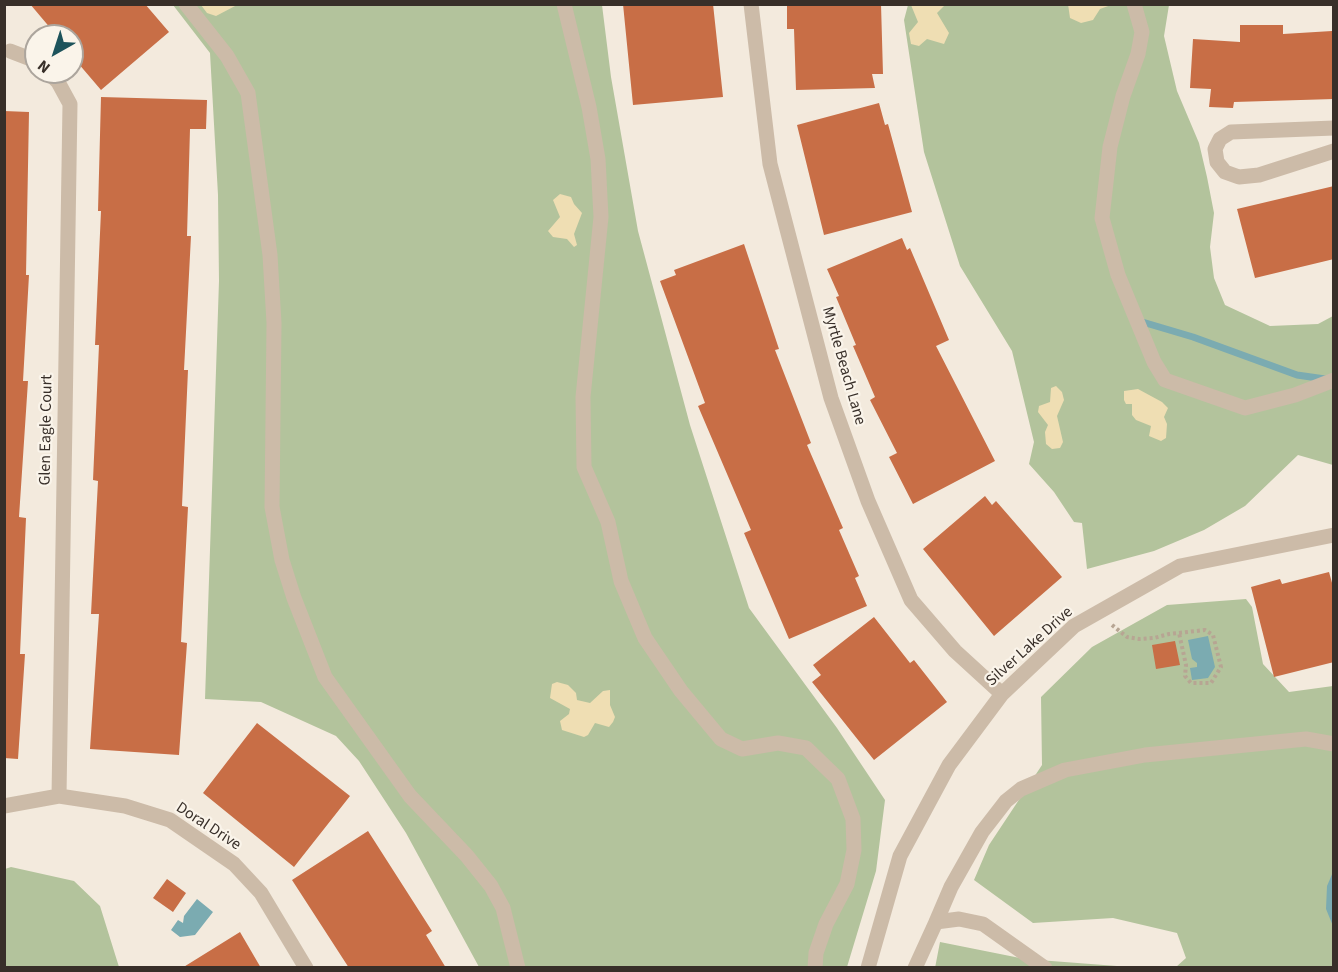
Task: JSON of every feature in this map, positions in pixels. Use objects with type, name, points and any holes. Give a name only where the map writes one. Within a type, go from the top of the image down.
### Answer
[{"type":"street","points":[[186,4],[226,56],[248,93],[271,267],[274,323],[272,507],[282,560],[294,598],[311,645],[331,686],[410,796],[467,856],[490,886],[503,908],[518,968]]},
{"type":"street","points":[[564,4],[589,107],[598,159],[602,217],[583,397],[584,467],[608,522],[621,581],[645,638],[681,691],[722,740],[742,749],[778,743],[806,748],[838,779],[854,819],[854,850],[847,884],[826,924],[816,953],[815,968]]},
{"type":"street","name":"Myrtle Beach Lane","points":[[751,4],[770,164],[831,398],[868,501],[911,600],[955,651],[1002,694]]},
{"type":"street","points":[[1134,4],[1143,32],[1110,147],[1102,218],[1118,275],[1154,362],[1165,380],[1245,408],[1294,395],[1334,380]]},
{"type":"street","points":[[10,51],[24,56]]},
{"type":"street","name":"Glen Eagle Court","points":[[59,84],[70,104],[59,796]]},
{"type":"street","points":[[1334,128],[1231,132],[1220,139],[1215,149],[1217,162],[1226,172],[1239,177],[1259,175],[1334,151]]},
{"type":"street","name":"Silver Lake Drive","points":[[868,968],[900,856],[950,765],[1002,694],[1074,626],[1180,566],[1334,535]]},
{"type":"street","points":[[915,968],[951,887],[982,832],[1006,801],[1038,780],[1065,770],[1145,755],[1224,749],[1306,739],[1334,744]]},
{"type":"street","name":"Doral Drive","points":[[4,806],[59,796],[125,806],[170,820],[234,864],[261,893],[306,968]]},
{"type":"street","points":[[936,922],[959,919],[983,924],[1045,968]]},
{"type":"path","points":[[1099,612],[1127,637],[1139,639],[1179,633],[1205,630],[1213,636],[1221,667],[1211,683],[1191,683],[1185,676],[1186,664],[1179,633]]},
{"type":"green space","points":[[173,5],[602,5],[611,77],[638,231],[690,425],[749,608],[837,728],[885,800],[876,871],[847,967],[479,967],[406,833],[359,761],[336,736],[261,702],[205,699],[219,281],[218,195],[210,53]]},
{"type":"green space","points":[[908,5],[1169,5],[1164,36],[1177,91],[1199,143],[1207,177],[1214,213],[1210,247],[1214,278],[1225,305],[1270,326],[1318,324],[1333,316],[1333,465],[1298,455],[1245,506],[1204,530],[1154,551],[1087,569],[1082,523],[1074,522],[1054,492],[1029,464],[1034,442],[1012,351],[960,266],[924,152],[904,20]]},
{"type":"green space","points":[[1246,599],[1252,607],[1263,664],[1289,692],[1333,686],[1333,967],[1176,967],[1186,958],[1177,933],[1113,918],[1033,923],[974,880],[989,845],[1042,765],[1041,697],[1092,647],[1167,605]]},
{"type":"green space","points":[[11,867],[74,881],[100,906],[119,967],[5,968],[5,869]]},
{"type":"green space","points":[[940,942],[1025,959],[1130,967],[935,968]]},
{"type":"sand","points":[[1068,4],[1111,5],[1100,9],[1093,20],[1081,23],[1070,18]]},
{"type":"sand","points":[[201,5],[237,5],[216,16],[207,13]]},
{"type":"sand","points":[[911,5],[945,5],[937,13],[949,33],[944,44],[927,39],[919,46],[911,44],[909,33],[918,22]]},
{"type":"sand","points":[[560,194],[571,197],[582,213],[574,234],[577,245],[574,247],[567,239],[553,237],[548,231],[560,217],[553,200]]},
{"type":"sand","points":[[1056,386],[1062,392],[1064,400],[1057,416],[1063,442],[1060,448],[1052,449],[1046,444],[1045,432],[1048,425],[1038,412],[1039,406],[1050,402],[1051,388]]},
{"type":"sand","points":[[1138,389],[1162,402],[1168,408],[1164,417],[1167,424],[1166,438],[1161,441],[1149,436],[1151,426],[1136,420],[1132,415],[1132,404],[1126,404],[1124,400],[1124,391]]},
{"type":"sand","points":[[557,682],[568,685],[576,693],[577,700],[590,703],[603,691],[610,690],[610,705],[615,717],[613,722],[609,727],[595,723],[588,735],[584,737],[562,730],[560,721],[569,714],[570,709],[550,698],[552,684]]},
{"type":"water","points":[[1208,636],[1215,667],[1208,678],[1192,680],[1190,668],[1197,667],[1197,663],[1192,659],[1188,640]]},
{"type":"water","points":[[1333,872],[1333,926],[1326,909],[1327,886]]},
{"type":"water","points":[[197,899],[213,912],[195,935],[180,937],[171,930],[178,920],[183,923],[184,916]]},
{"type":"building","points":[[30,4],[145,4],[169,32],[101,90],[84,70],[84,24],[47,24]]},
{"type":"building","points":[[623,4],[713,4],[723,97],[633,105]]},
{"type":"building","points":[[787,4],[881,4],[883,74],[872,74],[875,88],[796,90],[794,29],[787,29]]},
{"type":"building","points":[[1240,25],[1283,25],[1283,34],[1332,31],[1334,99],[1234,102],[1233,108],[1209,107],[1211,89],[1190,88],[1193,39],[1240,42]]},
{"type":"building","points":[[101,97],[207,100],[206,129],[190,129],[187,236],[191,236],[184,370],[188,370],[182,506],[188,507],[181,642],[187,643],[179,755],[90,749],[99,614],[91,614],[98,481],[93,480],[99,345],[95,345],[101,211],[98,211]]},
{"type":"building","points":[[879,103],[885,125],[888,124],[912,212],[824,235],[797,125]]},
{"type":"building","points":[[4,111],[29,112],[26,275],[29,275],[23,381],[28,381],[19,517],[26,518],[20,654],[25,654],[18,759],[4,758]]},
{"type":"building","points":[[1334,186],[1334,259],[1255,278],[1237,209]]},
{"type":"building","points":[[902,238],[907,250],[910,248],[949,340],[936,346],[995,461],[913,504],[889,457],[897,453],[870,400],[875,397],[853,346],[856,345],[827,269]]},
{"type":"building","points":[[744,244],[779,349],[775,350],[811,443],[807,445],[843,528],[839,530],[859,576],[855,578],[867,606],[789,639],[744,533],[751,530],[698,406],[705,403],[660,281],[676,275],[674,270]]},
{"type":"building","points":[[985,496],[992,505],[996,501],[1062,577],[994,636],[923,549]]},
{"type":"building","points":[[1329,572],[1334,590],[1334,662],[1274,677],[1251,587],[1280,579],[1282,584]]},
{"type":"building","points":[[874,617],[910,663],[914,660],[947,702],[874,760],[812,682],[821,675],[813,665]]},
{"type":"building","points":[[1175,641],[1180,665],[1156,669],[1152,645]]},
{"type":"building","points":[[257,723],[350,796],[294,867],[203,793]]},
{"type":"building","points":[[368,831],[432,931],[426,935],[446,968],[349,968],[292,880]]},
{"type":"building","points":[[167,879],[186,893],[173,912],[153,898]]},
{"type":"building","points":[[240,932],[261,968],[182,968]]},
{"type":"waterway","points":[[1139,321],[1193,337],[1297,375],[1325,379]]}]
